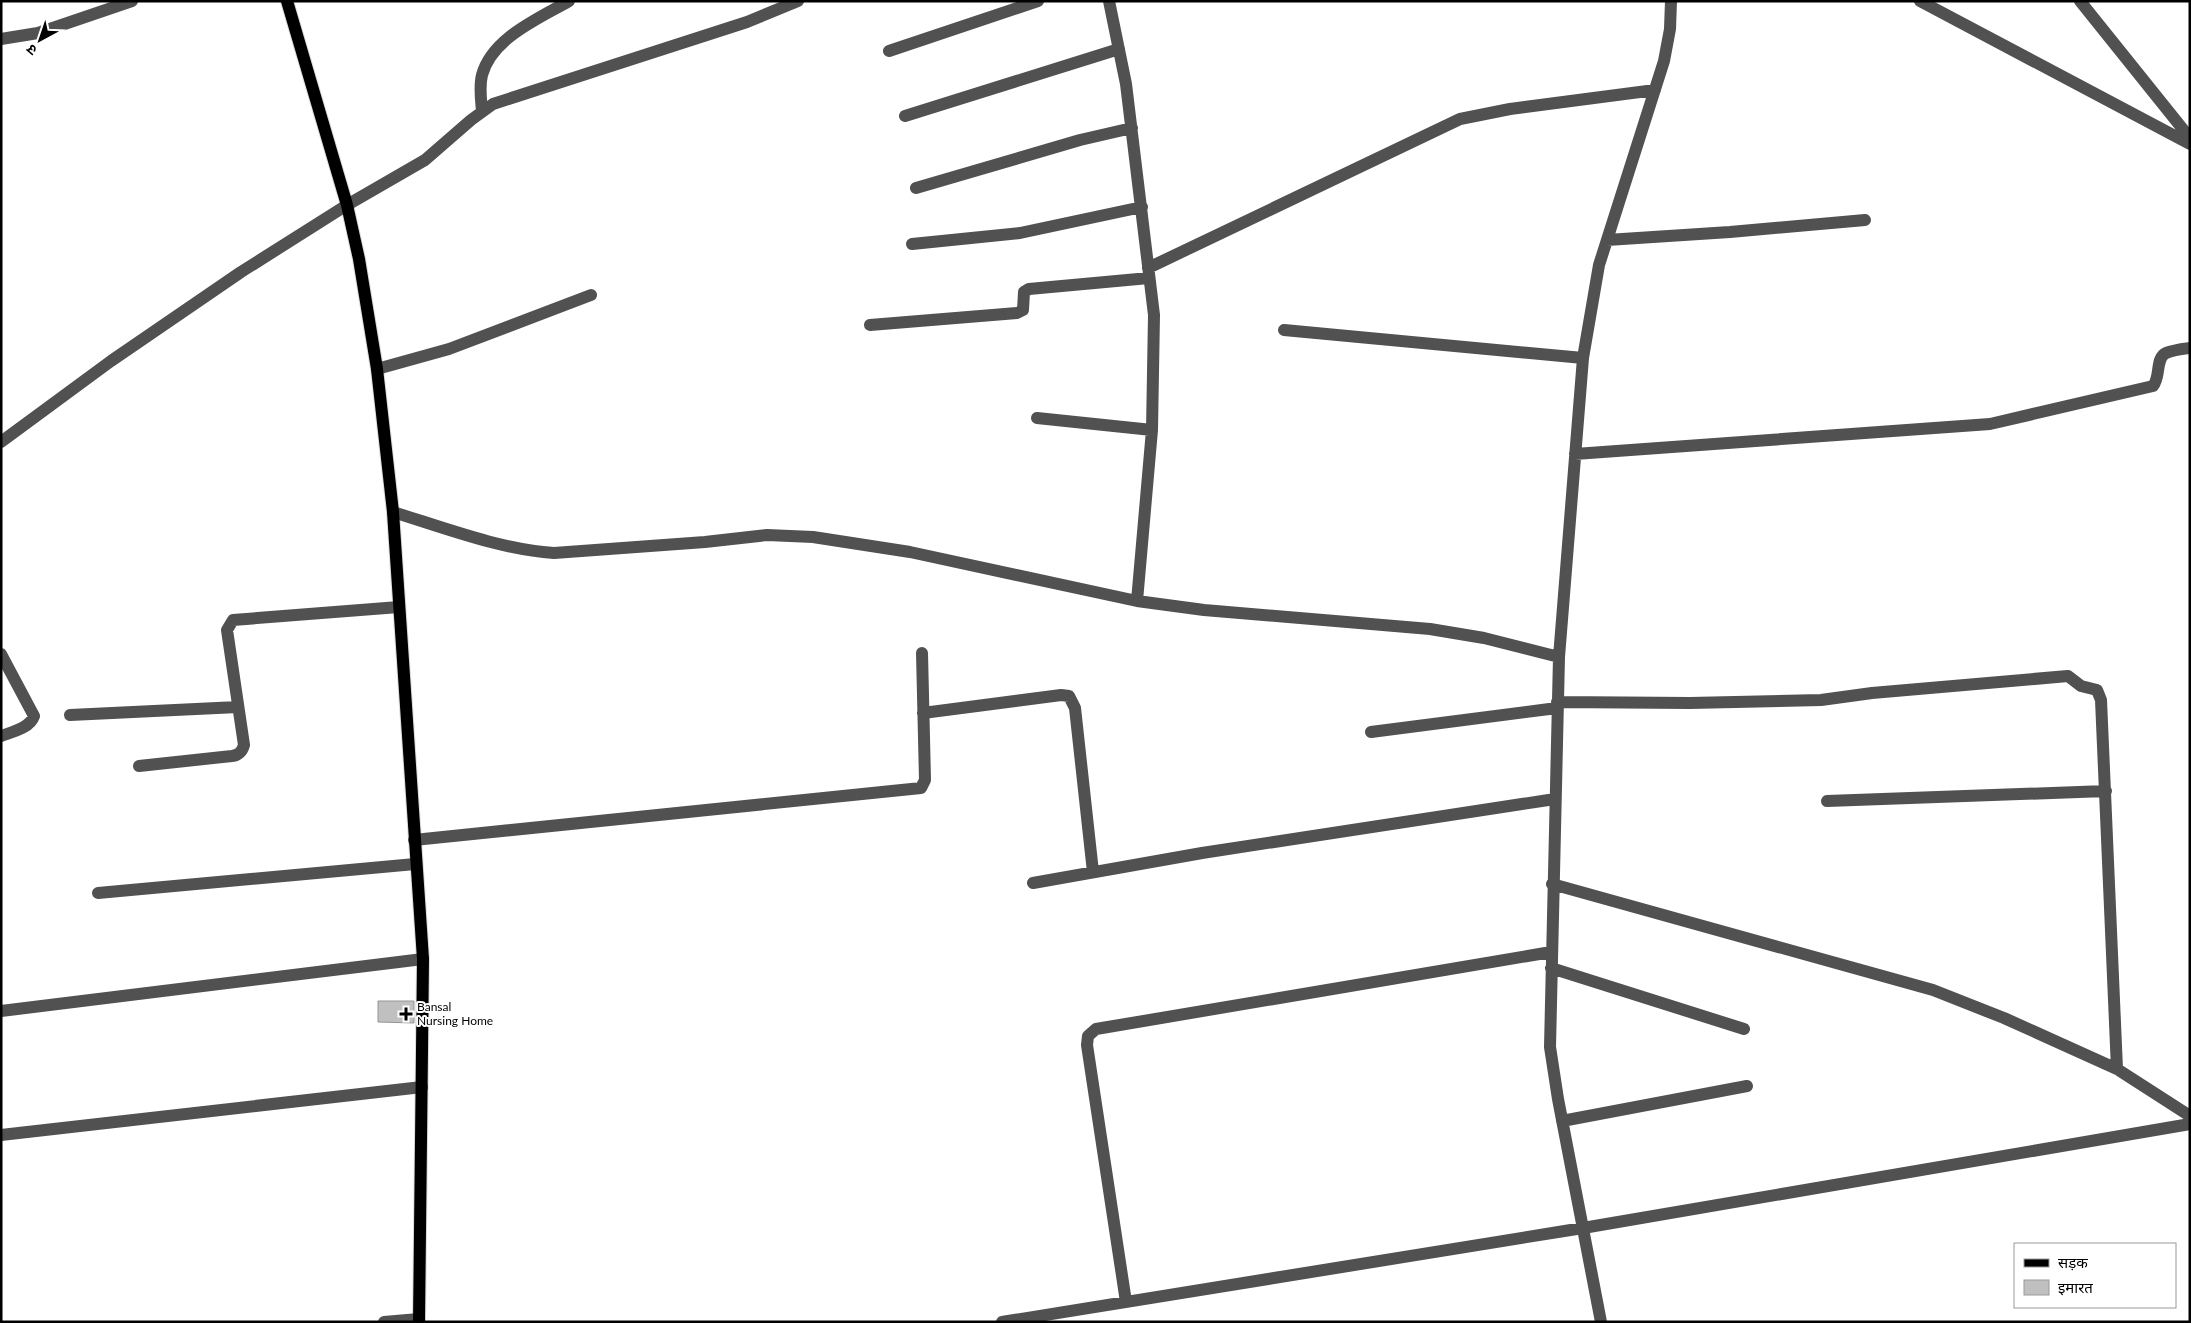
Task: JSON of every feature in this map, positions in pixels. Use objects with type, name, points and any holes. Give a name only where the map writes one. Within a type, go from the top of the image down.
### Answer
[{"type":"main road","points":[[287,1],[347,205],[361,268],[377,369],[393,512],[415,864],[423,959],[419,1321]]},
{"type":"street","points":[[1,39],[19,38],[38,33],[132,1]]},
{"type":"street","points":[[482,110],[482,76],[497,50],[524,27],[569,1]]},
{"type":"street","points":[[1,442],[111,361],[241,272],[347,205],[425,160],[482,110],[509,98],[747,22],[798,1]]},
{"type":"street","points":[[889,50],[1038,1]]},
{"type":"street","points":[[1109,1],[1132,128],[1155,341],[1152,430],[1137,601]]},
{"type":"street","points":[[1601,1322],[1562,1121],[1550,1046],[1552,884],[1559,657],[1583,358],[1599,265],[1654,90],[1670,29],[1671,1]]},
{"type":"street","points":[[1920,1],[2190,144]]},
{"type":"street","points":[[2080,1],[2190,138]]},
{"type":"street","points":[[905,116],[1119,49]]},
{"type":"street","points":[[870,325],[1016,314],[1023,310],[1024,292],[1029,289],[1149,273],[1460,119],[1510,109],[1654,90]]},
{"type":"street","points":[[916,188],[1080,140],[1132,128]]},
{"type":"street","points":[[912,244],[1020,233],[1142,207]]},
{"type":"street","points":[[1607,240],[1730,232],[1865,220]]},
{"type":"street","points":[[377,369],[449,350],[591,295]]},
{"type":"street","points":[[1284,330],[1583,358]]},
{"type":"street","points":[[1575,454],[2006,422],[2153,386],[2157,381],[2161,358],[2164,353],[2190,348]]},
{"type":"street","points":[[1037,418],[1152,430]]},
{"type":"street","points":[[393,512],[531,552],[554,553],[705,542],[767,535],[813,537],[910,552],[1137,601],[1204,610],[1430,629],[1484,638],[1559,657]]},
{"type":"street","points":[[140,766],[239,755],[243,750],[244,745],[227,630],[232,620],[399,607]]},
{"type":"street","points":[[414,840],[921,788],[925,780],[922,653]]},
{"type":"street","points":[[1,654],[34,716],[33,721],[27,726],[1,736]]},
{"type":"street","points":[[1370,732],[1557,705],[1821,700],[1872,693],[2068,676],[2081,686],[2096,690],[2101,696],[2118,1069]]},
{"type":"street","points":[[923,713],[1061,695],[1070,696],[1075,708],[1093,872]]},
{"type":"street","points":[[70,716],[238,707]]},
{"type":"street","points":[[1827,800],[2106,791]]},
{"type":"street","points":[[1033,883],[1555,799]]},
{"type":"street","points":[[98,892],[415,864]]},
{"type":"street","points":[[1552,884],[1933,990],[2004,1018],[2118,1069],[2190,1116]]},
{"type":"street","points":[[1126,1302],[1087,1046],[1088,1036],[1096,1028],[1551,952]]},
{"type":"street","points":[[1,1011],[423,959]]},
{"type":"street","points":[[1551,968],[1744,1029]]},
{"type":"street","points":[[1562,1121],[1747,1086]]},
{"type":"street","points":[[1,1136],[422,1087]]},
{"type":"street","points":[[1002,1322],[1583,1228],[2190,1124]]},
{"type":"street","points":[[384,1322],[419,1321]]},
{"type":"building","points":[[378,1001],[414,1001],[414,1023],[378,1022]]},
{"type":"place","name":"Bansal Nursing Home","points":[[406,1014]]}]
